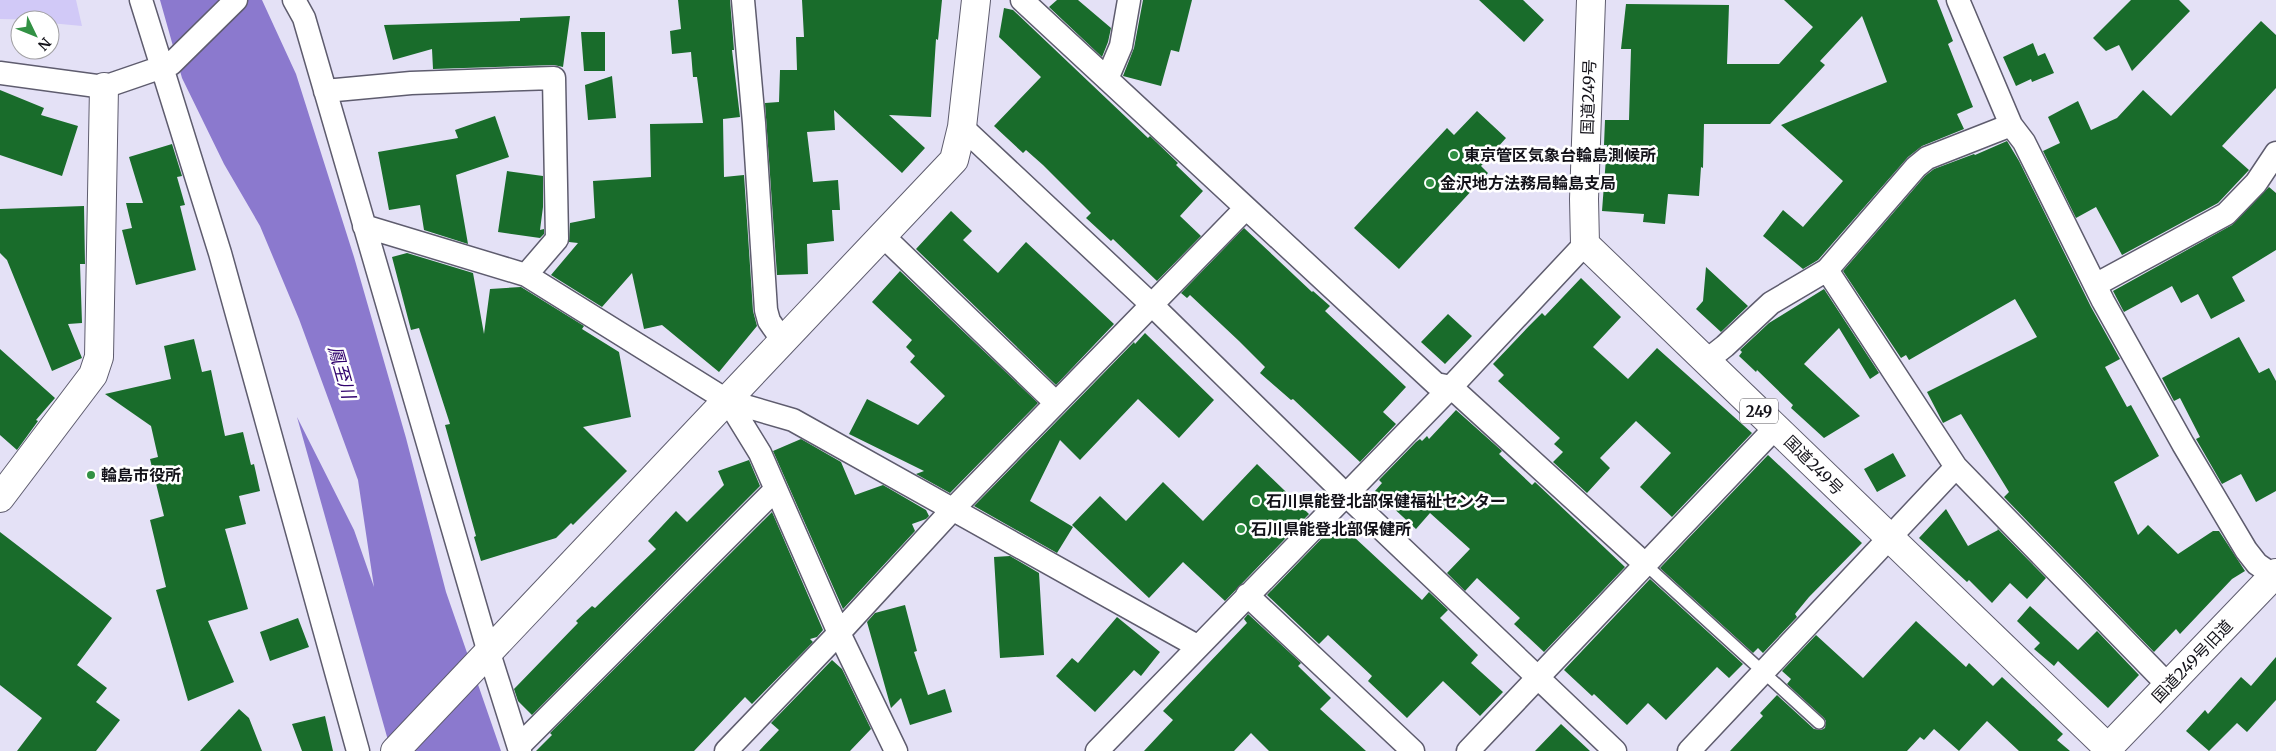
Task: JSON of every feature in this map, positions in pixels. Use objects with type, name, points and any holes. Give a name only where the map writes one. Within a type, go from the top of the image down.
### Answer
[{"type":"main road","points":[[395,751],[954,160],[962,127],[976,0]]},
{"type":"main road","name":"国道249号","points":[[1591,0],[1584,199],[1585,244],[1776,427],[2106,750]]},
{"type":"main road","points":[[0,498],[93,375],[99,357],[104,87]]},
{"type":"main road","name":"国道249号旧道","points":[[2106,750],[2275,575]]},
{"type":"street","points":[[141,0],[167,66],[358,751]]},
{"type":"street","points":[[0,73],[104,87],[167,66],[236,0]]},
{"type":"street","points":[[294,0],[304,18],[489,653],[519,749],[775,490]]},
{"type":"street","points":[[743,0],[754,123],[766,310],[769,321],[783,341]]},
{"type":"street","points":[[1022,0],[1436,384],[1451,387],[1646,565]]},
{"type":"street","points":[[1107,79],[1121,46],[1129,0]]},
{"type":"street","points":[[1958,0],[2011,125],[2024,142],[2097,284],[2103,301],[2183,444],[2246,550],[2257,564],[2275,575]]},
{"type":"street","points":[[325,90],[411,83],[554,78],[557,239],[526,275]]},
{"type":"street","points":[[1706,361],[1771,303],[1827,270],[1916,167],[1927,158],[2011,125]]},
{"type":"street","points":[[962,127],[1152,305],[1346,495],[1615,751]]},
{"type":"street","points":[[2097,284],[2226,214],[2256,183],[2276,153]]},
{"type":"street","points":[[726,751],[839,633],[953,509],[1246,208]]},
{"type":"street","points":[[364,226],[526,275],[728,401],[793,420],[1198,646]]},
{"type":"street","points":[[883,236],[1056,403]]},
{"type":"street","points":[[1097,751],[1451,387],[1585,244]]},
{"type":"street","points":[[1827,270],[1956,467],[2168,685]]},
{"type":"street","points":[[728,401],[760,454],[890,747]]},
{"type":"street","points":[[1468,751],[1776,427]]},
{"type":"street","points":[[1689,751],[1956,467]]},
{"type":"street","points":[[1247,595],[1413,751]]},
{"type":"lane","points":[[1646,565],[1818,723]]},
{"type":"shaded area","points":[[0,0],[76,0],[82,26],[60,24],[60,10],[10,10],[10,19],[0,19]]},
{"type":"water","name":"鳳至川","points":[[160,0],[262,0],[296,74],[354,257],[406,438],[446,592],[501,751],[391,751],[297,417],[354,530],[374,587],[358,480],[299,319],[260,226],[224,164],[182,78]]},
{"type":"building","points":[[678,0],[730,0],[734,50],[732,50],[740,117],[723,119],[724,177],[744,175],[753,311],[757,326],[719,372],[662,325],[644,329],[632,273],[602,307],[551,275],[578,243],[569,242],[570,223],[595,218],[593,181],[651,177],[650,124],[703,123],[697,77],[693,77],[691,52],[672,54],[670,31],[681,29]]},
{"type":"building","points":[[802,0],[942,0],[938,40],[936,39],[931,117],[889,115],[925,148],[902,173],[834,110],[835,130],[807,132],[813,182],[838,180],[840,210],[832,210],[834,241],[807,244],[808,274],[777,275],[765,103],[779,102],[780,70],[797,70],[796,37],[804,37]]},
{"type":"building","points":[[1057,0],[1078,0],[1111,28],[1102,57],[1049,7]]},
{"type":"building","points":[[1143,0],[1192,0],[1179,52],[1171,50],[1161,86],[1123,76],[1134,48]]},
{"type":"building","points":[[1479,0],[1523,0],[1544,20],[1524,42]]},
{"type":"building","points":[[1784,0],[1937,0],[1953,41],[1948,44],[1973,107],[1957,114],[1964,129],[1922,146],[1908,157],[1818,260],[1803,269],[1763,236],[1783,210],[1803,227],[1843,181],[1781,125],[1887,82],[1862,16],[1820,61],[1825,65],[1770,124],[1704,124],[1703,168],[1701,167],[1699,196],[1668,194],[1665,224],[1643,222],[1644,214],[1602,211],[1607,145],[1604,145],[1605,120],[1629,120],[1631,49],[1621,49],[1626,4],[1729,5],[1727,64],[1779,64],[1813,27]]},
{"type":"building","points":[[2131,0],[2179,0],[2190,11],[2132,71],[2119,45],[2106,51],[2093,38]]},
{"type":"building","points":[[1004,8],[1013,10],[1148,138],[1150,136],[1203,191],[1180,216],[1201,236],[1157,281],[1113,239],[1111,241],[1086,218],[1091,213],[1043,165],[1026,150],[1023,153],[994,126],[1041,77],[999,37]]},
{"type":"building","points":[[570,16],[563,67],[554,65],[433,69],[432,49],[393,60],[384,25],[520,21],[520,18]]},
{"type":"building","points":[[2261,21],[2276,35],[2276,88],[2222,146],[2249,170],[2218,203],[2122,255],[2096,207],[2076,218],[2043,151],[2060,143],[2048,117],[2078,101],[2091,130],[2117,118],[2143,90],[2171,116]]},
{"type":"building","points":[[581,32],[605,32],[605,71],[584,71]]},
{"type":"building","points":[[2033,43],[2038,56],[2045,53],[2054,73],[2032,82],[2031,79],[2016,86],[2003,57]]},
{"type":"building","points":[[612,76],[616,118],[588,120],[585,85]]},
{"type":"building","points":[[0,90],[44,108],[41,115],[78,126],[62,176],[0,155]]},
{"type":"building","points":[[1477,111],[1506,138],[1481,166],[1488,173],[1399,269],[1354,228],[1447,128],[1454,135]]},
{"type":"building","points":[[495,116],[509,157],[456,175],[468,244],[424,230],[420,205],[389,210],[378,152],[458,138],[455,130]]},
{"type":"building","points":[[2007,141],[2019,161],[2091,307],[2120,359],[2105,367],[2127,407],[2131,405],[2159,456],[2114,482],[2138,535],[2148,525],[2178,554],[2213,531],[2219,531],[2245,571],[2232,579],[2180,634],[2176,629],[2154,652],[2004,497],[2009,492],[1961,414],[1943,423],[1927,392],[2037,337],[2015,299],[1909,360],[1906,355],[1901,358],[1843,271],[1925,176],[1934,169],[1975,155]]},
{"type":"building","points":[[172,144],[182,176],[177,177],[185,205],[180,206],[196,270],[136,285],[122,230],[132,228],[126,203],[143,203],[129,157]]},
{"type":"building","points":[[507,171],[543,176],[543,207],[540,230],[544,229],[544,234],[540,238],[498,232]]},
{"type":"building","points":[[2269,187],[2276,193],[2276,250],[2232,277],[2245,301],[2211,319],[2198,294],[2181,303],[2172,286],[2124,312],[2113,291],[2232,225]]},
{"type":"building","points":[[84,206],[85,264],[80,264],[82,323],[68,324],[82,358],[52,371],[7,260],[0,253],[0,209]]},
{"type":"building","points":[[951,211],[972,231],[963,240],[998,273],[1026,242],[1114,324],[1056,385],[916,249]]},
{"type":"building","points":[[1244,228],[1312,292],[1330,306],[1325,311],[1406,387],[1383,412],[1396,424],[1360,462],[1293,399],[1291,400],[1260,373],[1265,367],[1239,341],[1190,295],[1187,298],[1181,293]]},
{"type":"building","points":[[407,253],[473,273],[484,334],[490,289],[521,287],[584,326],[582,329],[619,352],[631,417],[583,427],[627,471],[573,525],[571,523],[556,538],[481,561],[474,537],[476,536],[445,425],[450,424],[419,328],[411,330],[392,257]]},
{"type":"building","points":[[1706,267],[1748,306],[1721,332],[1696,309],[1703,301]]},
{"type":"building","points":[[900,271],[1038,403],[950,493],[916,474],[924,471],[849,434],[867,399],[918,425],[945,396],[910,362],[915,356],[906,347],[912,340],[872,302]]},
{"type":"building","points":[[1581,278],[1621,317],[1593,347],[1628,379],[1657,348],[1752,433],[1672,517],[1640,487],[1671,453],[1636,421],[1600,458],[1610,468],[1587,493],[1553,462],[1563,452],[1554,444],[1560,438],[1498,381],[1504,375],[1493,364],[1542,313],[1545,316]]},
{"type":"building","points":[[1824,289],[1879,373],[1870,379],[1839,328],[1804,364],[1860,416],[1824,438],[1791,408],[1793,405],[1757,370],[1756,372],[1739,356],[1742,352],[1740,350],[1769,323]]},
{"type":"building","points":[[1448,314],[1472,336],[1445,364],[1421,342]]},
{"type":"building","points":[[1145,333],[1214,400],[1179,438],[1138,399],[1080,460],[1060,440],[1030,501],[1073,527],[1057,553],[974,506],[1134,342],[1135,344]]},
{"type":"building","points":[[2239,337],[2259,373],[2269,368],[2276,381],[2276,491],[2256,502],[2241,474],[2222,484],[2196,439],[2200,437],[2180,398],[2174,401],[2162,378]]},
{"type":"building","points":[[194,339],[202,372],[211,370],[225,436],[243,432],[251,465],[254,464],[260,491],[239,496],[246,524],[225,529],[248,609],[208,621],[234,682],[188,701],[156,590],[166,587],[150,520],[164,516],[150,459],[158,457],[151,426],[105,394],[171,379],[164,346]]},
{"type":"building","points":[[0,349],[55,398],[36,420],[38,421],[17,450],[0,435]]},
{"type":"building","points":[[1456,410],[1502,451],[1499,454],[1532,485],[1535,482],[1625,567],[1544,652],[1514,624],[1520,618],[1477,578],[1465,591],[1447,573],[1470,549],[1430,513],[1416,529],[1375,491],[1382,483],[1379,480],[1416,442],[1420,439],[1422,441],[1427,436],[1429,439]]},
{"type":"building","points":[[801,439],[841,462],[855,495],[883,485],[926,510],[929,516],[912,524],[915,531],[843,609],[773,451]]},
{"type":"building","points":[[1893,453],[1906,476],[1877,492],[1864,469]]},
{"type":"building","points":[[1768,455],[1862,543],[1809,597],[1795,614],[1797,617],[1763,653],[1758,648],[1753,653],[1660,568]]},
{"type":"building","points":[[749,460],[760,486],[532,715],[518,701],[514,689],[578,623],[576,621],[592,606],[595,608],[656,549],[648,541],[676,511],[687,522],[724,485],[718,471]]},
{"type":"building","points":[[1257,464],[1309,514],[1225,601],[1183,562],[1149,598],[1072,525],[1100,496],[1126,521],[1163,482],[1203,521]]},
{"type":"building","points":[[1946,509],[1968,546],[1998,530],[1997,528],[2046,578],[2027,599],[2010,583],[1992,603],[1969,580],[1967,582],[1919,538]]},
{"type":"building","points":[[772,512],[823,630],[817,637],[810,639],[813,642],[752,704],[745,697],[694,751],[536,751],[552,735],[550,733]]},
{"type":"building","points":[[1340,524],[1422,600],[1429,592],[1448,610],[1440,618],[1478,655],[1471,663],[1503,692],[1480,716],[1443,681],[1407,718],[1368,681],[1372,676],[1328,635],[1319,644],[1267,595],[1328,532],[1330,534]]},
{"type":"building","points":[[0,532],[112,618],[77,665],[107,688],[96,702],[120,720],[96,751],[17,751],[42,718],[0,685]]},
{"type":"building","points":[[1010,556],[1039,573],[1044,655],[1000,658],[994,557]]},
{"type":"building","points":[[1650,579],[1743,664],[1729,678],[1717,667],[1666,720],[1648,703],[1627,725],[1594,694],[1592,696],[1564,670]]},
{"type":"building","points":[[905,605],[917,651],[914,652],[928,695],[945,689],[952,712],[910,725],[901,698],[891,708],[867,622],[875,613]]},
{"type":"building","points":[[2030,606],[2078,650],[2097,631],[2139,675],[2108,708],[2058,661],[2054,666],[2034,649],[2040,643],[2017,621]]},
{"type":"building","points":[[1248,614],[1301,663],[1298,666],[1331,698],[1320,709],[1366,751],[1269,751],[1251,733],[1234,751],[1144,751],[1173,720],[1163,711],[1247,623],[1244,619]]},
{"type":"building","points":[[1117,617],[1160,652],[1141,676],[1134,670],[1095,712],[1056,676],[1072,658],[1078,663]]},
{"type":"building","points":[[298,618],[309,647],[270,661],[260,632]]},
{"type":"building","points":[[1916,621],[1966,667],[1969,663],[1993,686],[2002,677],[2063,734],[2057,740],[2070,751],[2019,751],[1987,721],[1959,751],[1934,729],[1924,740],[1920,737],[1907,751],[1730,751],[1763,716],[1760,713],[1777,695],[1814,729],[1821,730],[1825,728],[1826,721],[1824,718],[1787,684],[1791,679],[1782,671],[1816,635],[1863,678]]},
{"type":"building","points":[[2276,657],[2276,700],[2247,732],[2237,723],[2209,751],[2186,731],[2205,710],[2208,714],[2241,677],[2251,686]]},
{"type":"building","points":[[832,660],[842,669],[871,729],[850,751],[759,751],[779,730],[771,723]]},
{"type":"building","points":[[239,709],[249,718],[262,751],[200,751]]},
{"type":"building","points":[[325,716],[333,751],[302,751],[292,724]]},
{"type":"building","points":[[1561,724],[1590,751],[1535,751]]},
{"type":"place","name":"東京管区気象台輪島測候所","points":[[1454,155]]},
{"type":"place","name":"金沢地方法務局輪島支局","points":[[1430,183]]},
{"type":"place","name":"輪島市役所","points":[[91,475]]},
{"type":"place","name":"石川県能登北部保健福祉センター","points":[[1256,501]]},
{"type":"place","name":"石川県能登北部保健所","points":[[1241,529]]}]
